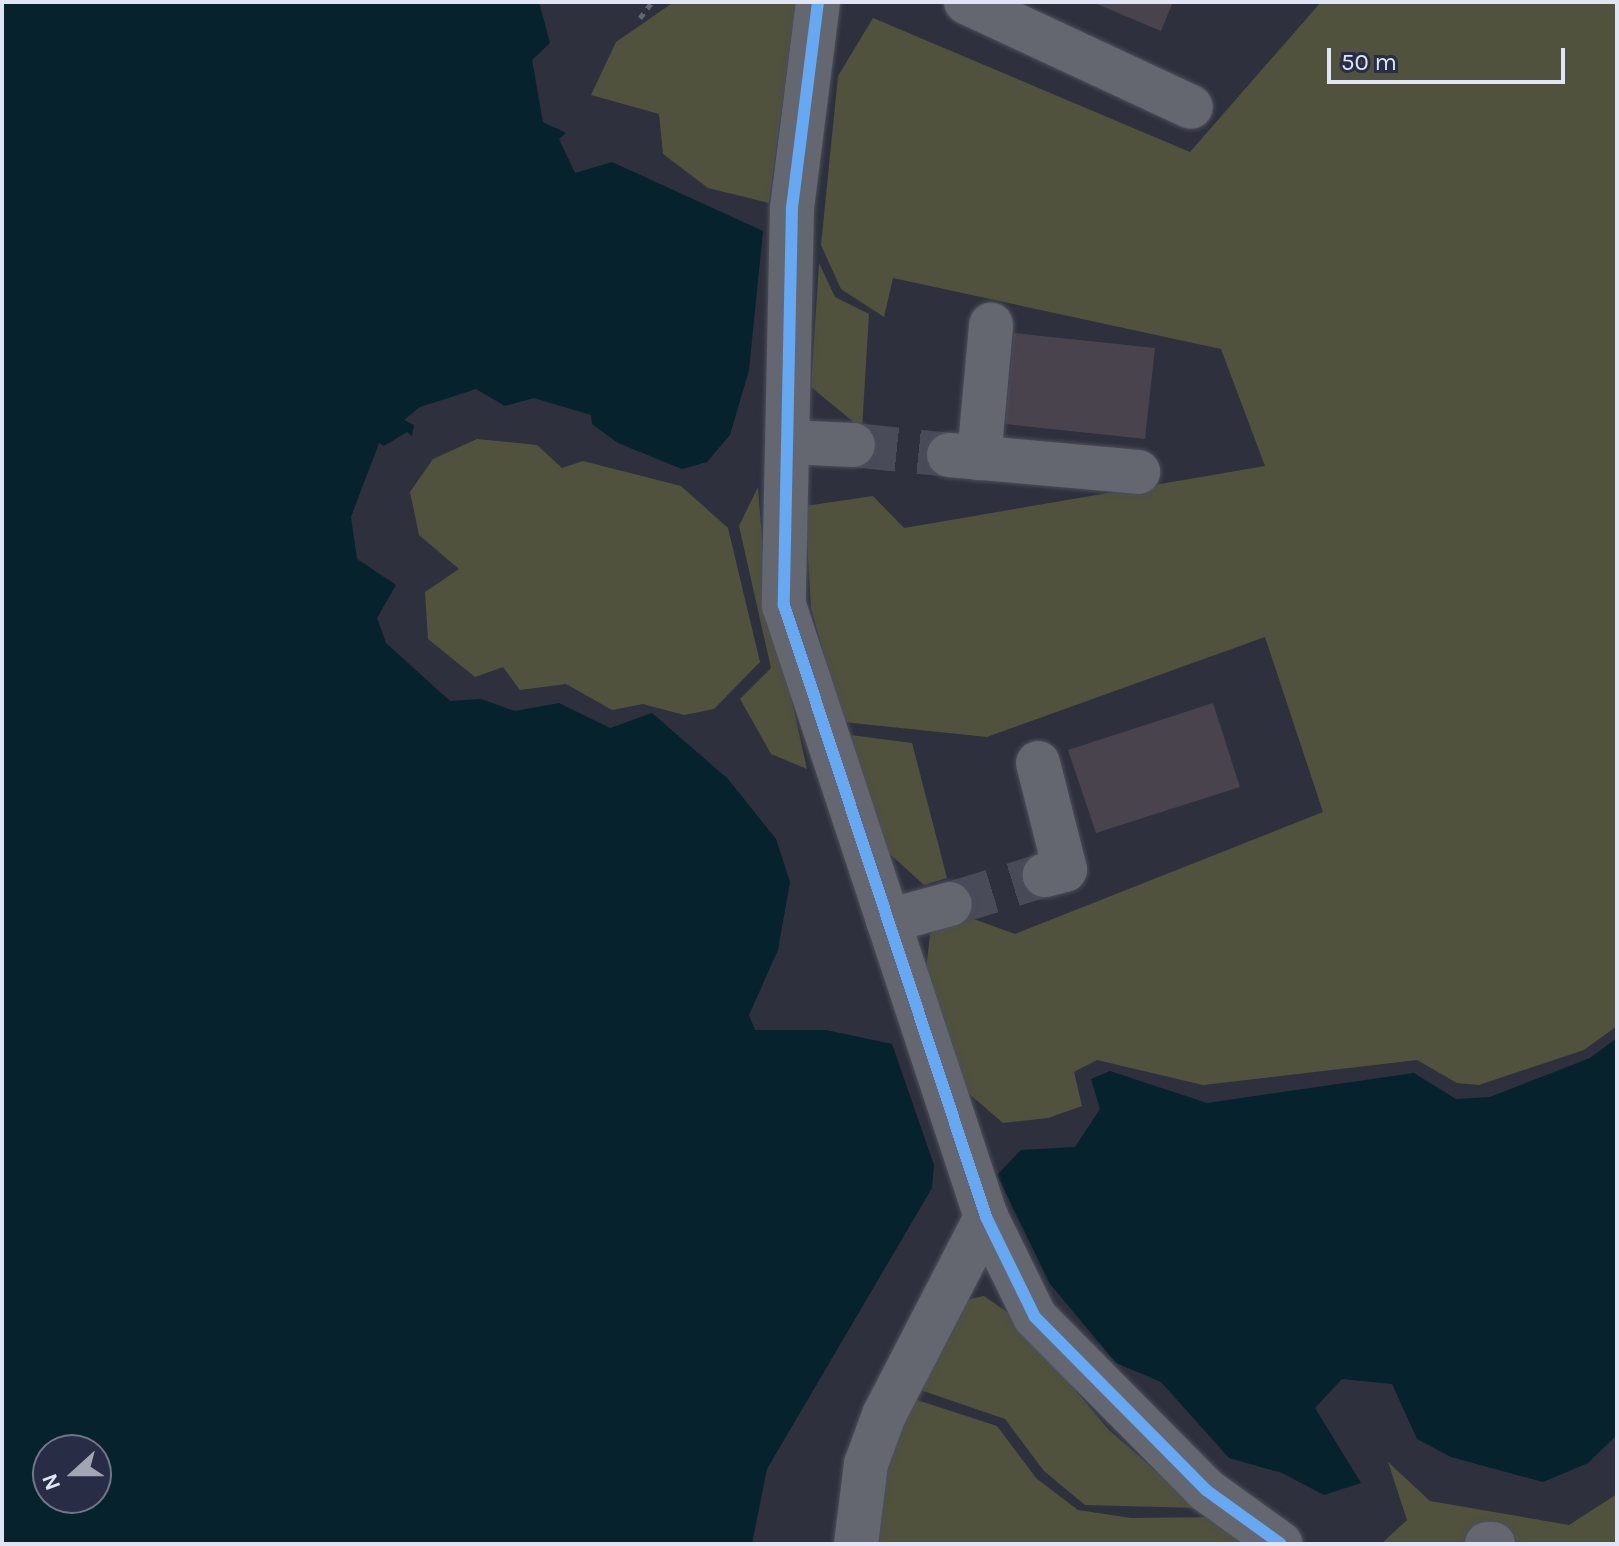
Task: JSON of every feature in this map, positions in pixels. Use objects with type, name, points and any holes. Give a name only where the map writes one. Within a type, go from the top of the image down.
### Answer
[{"type":"street","points":[[818,2],[792,207],[784,605],[986,1217],[1035,1317],[1206,1490],[1281,1544]]},
{"type":"street","points":[[966,2],[1191,107]]},
{"type":"street","points":[[991,325],[964,456],[1138,472]]},
{"type":"street","points":[[788,442],[853,445]]},
{"type":"street","points":[[1038,763],[1065,870],[1045,875]]},
{"type":"street","points":[[888,921],[950,904]]},
{"type":"street","points":[[856,1544],[866,1464],[884,1415],[986,1217]]},
{"type":"path","points":[[640,18],[652,2]]},
{"type":"green space","points":[[796,2],[769,203],[708,188],[663,154],[659,114],[591,95],[616,42],[671,4]]},
{"type":"green space","points":[[1321,2],[1617,2],[1617,1026],[1584,1050],[1479,1085],[1457,1083],[1417,1060],[1203,1085],[1097,1060],[1074,1072],[1082,1106],[1048,1118],[1003,1123],[960,1086],[925,980],[930,934],[957,913],[1015,934],[1323,812],[1265,637],[987,737],[843,722],[811,608],[805,506],[873,496],[904,528],[1265,466],[1221,349],[893,278],[884,317],[841,289],[821,245],[838,76],[873,18],[1190,152]]},
{"type":"green space","points":[[819,263],[835,297],[869,314],[862,429],[811,387]]},
{"type":"green space","points":[[477,439],[537,445],[562,468],[583,461],[681,486],[728,528],[760,662],[714,709],[684,715],[643,704],[612,710],[566,684],[520,690],[503,667],[475,677],[428,639],[425,592],[459,569],[419,535],[410,492],[433,459]]},
{"type":"green space","points":[[758,487],[765,580],[807,769],[771,754],[740,699],[771,668],[739,526]]},
{"type":"green space","points":[[843,734],[912,743],[947,878],[924,885],[881,846]]},
{"type":"green space","points":[[984,1296],[1013,1316],[1108,1429],[1198,1508],[1085,1505],[1044,1471],[1005,1419],[912,1387],[961,1301]]},
{"type":"green space","points":[[908,1397],[997,1426],[1036,1478],[1078,1510],[1131,1518],[1220,1517],[1255,1544],[872,1544],[882,1468]]},
{"type":"green space","points":[[1388,1462],[1430,1501],[1569,1525],[1617,1494],[1617,1544],[1381,1544],[1407,1520]]},
{"type":"water","points":[[2,2],[539,2],[550,43],[532,60],[543,122],[566,133],[559,139],[575,173],[612,162],[763,231],[749,370],[730,435],[707,462],[682,469],[618,443],[592,424],[591,415],[534,398],[505,406],[476,389],[420,407],[404,420],[414,425],[412,436],[407,432],[384,446],[379,443],[351,517],[357,559],[396,585],[377,618],[386,643],[450,701],[481,699],[515,711],[559,703],[610,728],[652,713],[728,779],[776,839],[790,882],[778,950],[749,1015],[755,1030],[826,1030],[892,1044],[934,1165],[932,1188],[767,1469],[752,1544],[2,1544]]},
{"type":"water","points":[[1617,1038],[1617,1435],[1588,1463],[1543,1482],[1451,1457],[1417,1439],[1392,1384],[1342,1379],[1315,1408],[1361,1483],[1324,1495],[1282,1473],[1229,1458],[1161,1382],[1116,1363],[1050,1284],[997,1175],[1021,1150],[1075,1147],[1100,1109],[1091,1079],[1110,1071],[1207,1103],[1414,1073],[1456,1099],[1490,1097],[1590,1058]]},
{"type":"building","points":[[1092,2],[1173,2],[1161,31]]},
{"type":"building","points":[[1014,333],[1155,348],[1145,439],[1005,424]]},
{"type":"building","points":[[1213,703],[1240,787],[1096,833],[1068,750]]},
{"type":"tunnel","points":[[853,445],[949,455]]},
{"type":"tunnel","points":[[950,904],[1045,875]]},
{"type":"cycle path","points":[[818,2],[792,207],[784,605],[986,1217],[1035,1317],[1206,1490],[1281,1544]]}]
